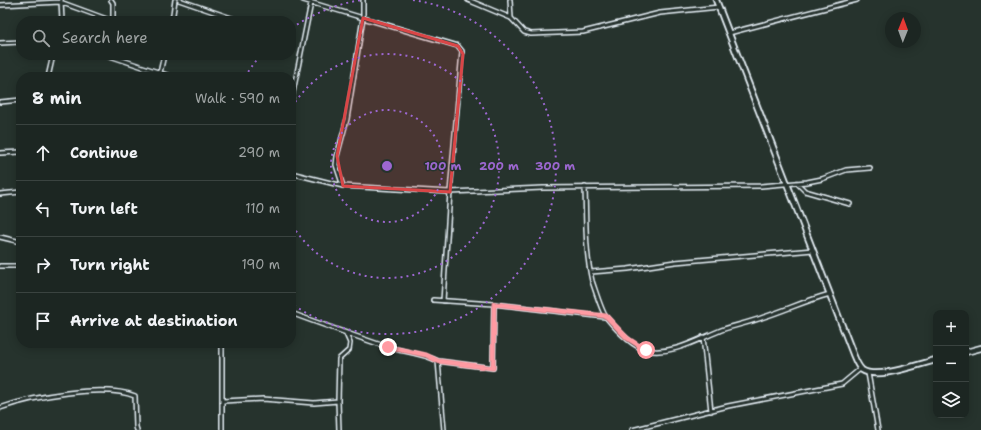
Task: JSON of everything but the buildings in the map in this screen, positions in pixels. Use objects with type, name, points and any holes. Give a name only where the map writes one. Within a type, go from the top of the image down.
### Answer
[{"type":"street","points":[[111,0],[114,3],[113,16]]},
{"type":"street","points":[[173,16],[175,0]]},
{"type":"street","points":[[179,0],[225,16]]},
{"type":"street","points":[[303,0],[458,46],[462,51],[450,192],[443,301]]},
{"type":"street","points":[[343,186],[338,173],[337,156],[347,119],[363,18],[362,0]]},
{"type":"street","points":[[468,0],[511,18],[527,33],[563,33],[594,30],[625,21],[673,11],[719,7]]},
{"type":"street","points":[[510,0],[511,18]]},
{"type":"street","points":[[716,0],[860,369],[868,373],[879,374],[933,361]]},
{"type":"street","points":[[729,34],[857,0]]},
{"type":"street","points":[[60,1],[62,16]]},
{"type":"street","points":[[0,5],[60,1],[99,16]]},
{"type":"street","points":[[296,77],[311,3]]},
{"type":"street","points":[[0,43],[16,42]]},
{"type":"street","points":[[49,72],[52,60]]},
{"type":"street","points":[[120,60],[151,72]]},
{"type":"street","points":[[160,72],[163,60]]},
{"type":"street","points":[[0,102],[16,100]]},
{"type":"street","points":[[0,153],[16,152]]},
{"type":"street","points":[[296,174],[343,186],[450,192],[585,187],[746,187],[796,183],[822,179],[846,170],[870,168]]},
{"type":"street","points":[[796,183],[805,191],[850,204]]},
{"type":"street","points":[[585,187],[592,280],[606,316],[627,338],[646,350],[660,351],[676,348],[703,337],[830,294]]},
{"type":"street","points":[[0,194],[16,192]]},
{"type":"street","points":[[0,237],[16,241]]},
{"type":"street","points":[[591,272],[628,269],[674,262],[813,250]]},
{"type":"street","points":[[0,266],[16,266]]},
{"type":"street","points":[[433,300],[494,304],[606,316]]},
{"type":"street","points":[[296,315],[346,334],[405,352],[426,355],[438,361],[493,368],[494,304]]},
{"type":"street","points":[[339,430],[339,359],[349,350],[350,343],[346,334]]},
{"type":"street","points":[[703,337],[711,411]]},
{"type":"street","points":[[222,348],[222,430]]},
{"type":"street","points":[[969,351],[981,348]]},
{"type":"street","points":[[438,361],[444,430]]},
{"type":"street","points":[[632,430],[711,411],[842,384],[860,369]]},
{"type":"street","points":[[868,373],[878,430]]},
{"type":"street","points":[[0,408],[28,400],[68,393],[98,390],[115,391],[134,396],[137,430]]},
{"type":"street","points":[[223,401],[263,399],[314,403],[338,401]]},
{"type":"highlighted area","points":[[363,18],[458,46],[463,54],[450,192],[343,186],[337,156]]},
{"type":"route","points":[[388,347],[405,352],[426,355],[438,361],[493,368],[494,304],[582,315],[606,316],[627,338],[637,346],[646,350]]}]
